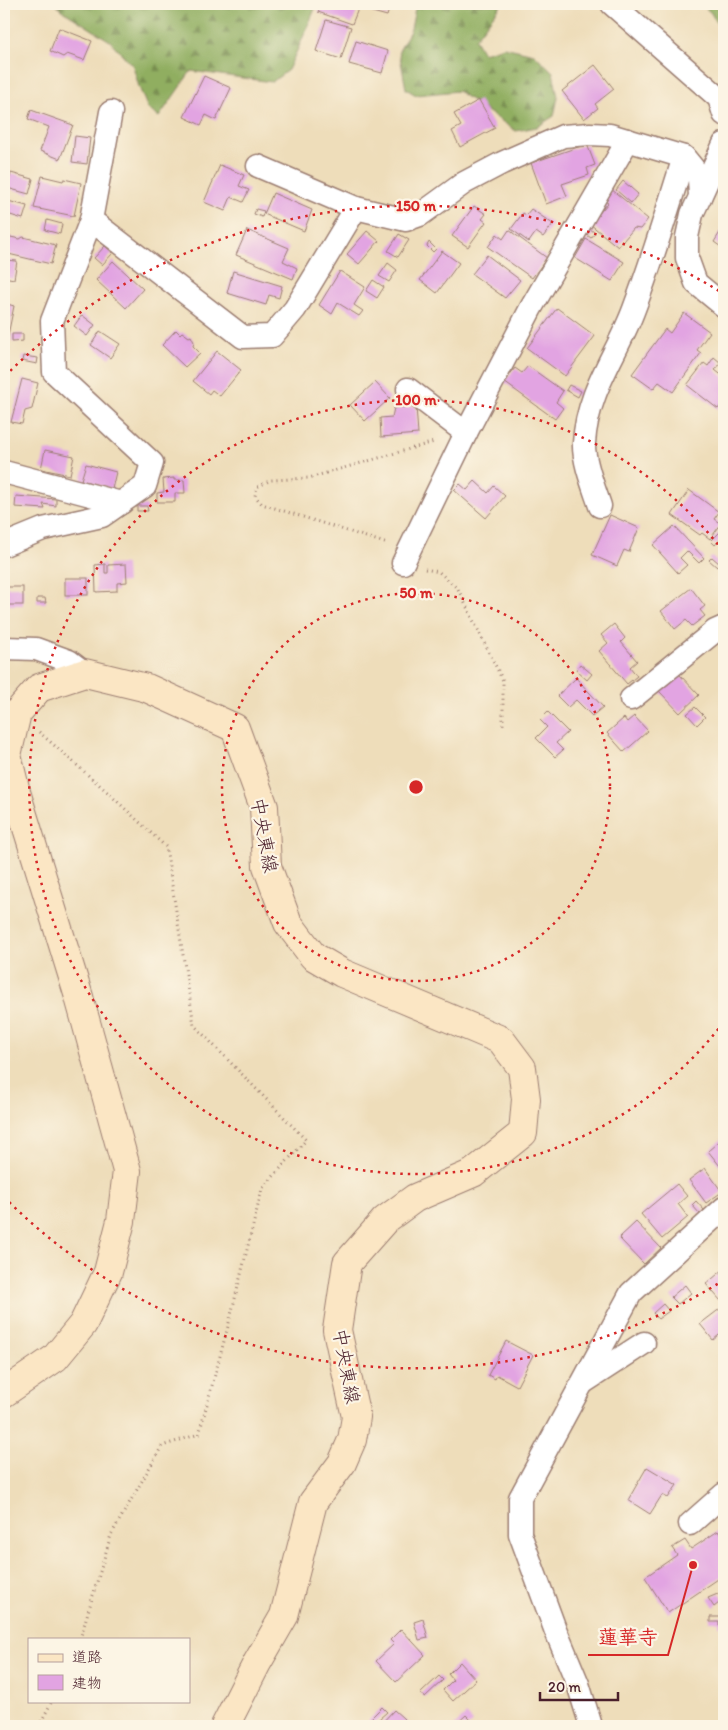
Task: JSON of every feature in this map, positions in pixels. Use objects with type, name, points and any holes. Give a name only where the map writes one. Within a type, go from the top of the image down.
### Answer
[{"type":"main road","points":[[4,1393],[55,1358],[82,1324],[108,1272],[120,1221],[127,1171],[79,998],[16,792],[7,755],[17,713],[39,688],[85,673]]},
{"type":"main road","name":"中央東線","points":[[85,673],[147,688],[235,728],[264,807],[267,866],[288,924],[313,956],[372,986],[501,1040],[522,1068],[526,1099],[523,1133],[473,1173],[415,1198],[385,1220],[347,1264],[337,1330],[356,1417],[352,1440],[342,1463],[313,1502],[284,1616],[257,1663],[225,1726]]},
{"type":"street","points":[[612,4],[719,98],[724,114]]},
{"type":"street","points":[[4,544],[43,529],[102,516],[145,486],[152,463],[54,372],[52,321],[91,220],[111,112]]},
{"type":"street","points":[[258,166],[356,208],[406,220],[420,215],[464,183],[502,163],[564,136],[610,134],[684,157],[699,178],[700,197]]},
{"type":"street","points":[[406,557],[466,433],[531,308],[628,140]]},
{"type":"street","points":[[724,144],[692,214],[687,258],[696,283],[724,306]]},
{"type":"street","points":[[600,506],[584,445],[588,415],[601,377],[634,310],[655,252],[684,157]]},
{"type":"street","points":[[91,220],[242,337],[272,336],[295,309],[356,208]]},
{"type":"street","points":[[408,389],[466,433]]},
{"type":"street","points":[[4,472],[121,502]]},
{"type":"street","points":[[630,699],[714,631],[724,627]]},
{"type":"street","points":[[4,648],[36,649],[69,661],[85,673]]},
{"type":"street","points":[[591,1726],[578,1684],[555,1629],[520,1534],[520,1498],[631,1293],[724,1208]]},
{"type":"street","points":[[581,1384],[644,1343]]},
{"type":"street","points":[[690,1524],[724,1494]]},
{"type":"path","points":[[466,433],[309,478],[271,480],[257,488],[255,496],[262,504],[406,557],[439,572],[458,590],[503,681],[503,728]]},
{"type":"path","points":[[17,713],[104,789],[166,847],[194,1025],[306,1140],[262,1190],[199,1434],[162,1446],[111,1535],[80,1638]]},
{"type":"path","points":[[39,1726],[51,1702]]},
{"type":"green space","points":[[56,4],[317,4],[288,70],[272,82],[191,71],[159,117],[148,109],[133,66],[110,41],[60,9]]},
{"type":"green space","points":[[411,4],[502,4],[475,39],[483,53],[504,47],[534,54],[553,72],[558,97],[554,116],[537,127],[516,131],[458,91],[416,95],[406,89],[399,51],[411,29],[415,9]]},
{"type":"green space","points":[[701,4],[724,4],[724,36],[711,13]]},
{"type":"building","points":[[321,4],[360,4],[352,24],[318,12]]},
{"type":"building","points":[[371,4],[390,6],[387,16],[369,11]]},
{"type":"building","points":[[326,20],[351,27],[341,59],[316,51]]},
{"type":"building","points":[[59,28],[92,41],[84,60],[67,54],[63,57],[50,51]]},
{"type":"building","points":[[356,41],[388,51],[382,73],[349,64]]},
{"type":"building","points":[[595,65],[614,89],[595,104],[598,108],[584,119],[562,91]]},
{"type":"building","points":[[204,76],[231,88],[216,120],[206,115],[201,125],[184,117]]},
{"type":"building","points":[[479,100],[495,128],[460,147],[452,131],[461,126],[454,114]]},
{"type":"building","points":[[31,110],[73,125],[60,159],[40,151],[49,127],[28,119]]},
{"type":"building","points":[[75,136],[90,138],[87,164],[72,162]]},
{"type":"building","points":[[587,144],[595,165],[587,168],[589,175],[562,184],[567,196],[546,204],[531,163]]},
{"type":"building","points":[[220,165],[244,175],[239,186],[249,190],[243,202],[231,197],[225,211],[204,202]]},
{"type":"building","points":[[11,173],[33,179],[29,194],[7,188]]},
{"type":"building","points":[[42,176],[81,183],[74,216],[34,208]]},
{"type":"building","points":[[623,181],[638,194],[631,203],[616,190]]},
{"type":"building","points":[[611,189],[648,219],[640,229],[634,228],[618,247],[590,224],[608,203],[602,199]]},
{"type":"building","points":[[273,193],[312,210],[304,231],[264,214]]},
{"type":"building","points":[[4,200],[27,206],[23,219],[4,213]]},
{"type":"building","points":[[474,206],[486,214],[482,219],[486,222],[468,247],[452,236]]},
{"type":"building","points":[[256,209],[264,211],[262,217],[254,214]]},
{"type":"building","points":[[531,209],[553,224],[543,237],[536,232],[529,242],[511,229],[523,213],[526,215]]},
{"type":"building","points":[[47,220],[62,224],[60,234],[45,230]]},
{"type":"building","points":[[724,226],[724,249],[714,242]]},
{"type":"building","points":[[588,227],[595,233],[591,238],[584,233]]},
{"type":"building","points":[[247,230],[289,248],[283,261],[297,268],[293,279],[236,255]]},
{"type":"building","points":[[509,230],[547,258],[532,278],[488,247],[497,234],[503,239]]},
{"type":"building","points":[[367,231],[379,241],[359,264],[347,254]]},
{"type":"building","points":[[399,234],[409,240],[398,257],[388,251]]},
{"type":"building","points":[[6,236],[20,239],[23,237],[56,245],[51,264],[4,253]]},
{"type":"building","points":[[586,239],[624,262],[612,281],[575,258]]},
{"type":"building","points":[[429,242],[436,249],[433,252],[427,246]]},
{"type":"building","points":[[105,246],[113,253],[102,265],[94,258]]},
{"type":"building","points":[[442,251],[459,263],[437,293],[420,280]]},
{"type":"building","points":[[487,255],[520,280],[505,298],[472,274]]},
{"type":"building","points":[[4,260],[17,261],[14,279],[4,277]]},
{"type":"building","points":[[113,261],[143,289],[126,308],[96,280]]},
{"type":"building","points":[[388,263],[397,270],[389,282],[379,276]]},
{"type":"building","points":[[233,271],[282,286],[279,298],[269,295],[266,305],[227,293]]},
{"type":"building","points":[[340,271],[365,287],[354,305],[363,311],[359,316],[338,303],[332,314],[319,305]]},
{"type":"building","points":[[373,280],[384,287],[377,298],[366,291]]},
{"type":"building","points":[[4,303],[14,306],[7,340],[4,339]]},
{"type":"building","points":[[557,308],[595,336],[565,376],[527,348]]},
{"type":"building","points":[[684,313],[710,332],[697,350],[701,353],[673,392],[659,382],[653,389],[632,374],[665,329],[670,333]]},
{"type":"building","points":[[82,315],[95,325],[87,336],[74,326]]},
{"type":"building","points":[[176,330],[180,334],[182,332],[189,337],[191,336],[194,342],[193,346],[200,353],[185,367],[162,345]]},
{"type":"building","points":[[100,331],[120,344],[110,358],[91,345]]},
{"type":"building","points":[[12,334],[23,334],[23,341],[12,342]]},
{"type":"building","points":[[217,351],[241,370],[220,396],[212,390],[209,394],[193,381]]},
{"type":"building","points":[[23,356],[38,358],[37,364],[22,361]]},
{"type":"building","points":[[714,357],[721,363],[715,370],[724,377],[724,401],[718,409],[687,385],[704,363],[708,366]]},
{"type":"building","points":[[528,366],[563,391],[556,402],[563,408],[555,419],[504,382],[515,368],[522,373]]},
{"type":"building","points":[[4,373],[7,374],[5,389],[4,389]]},
{"type":"building","points":[[22,379],[38,383],[32,409],[25,411],[22,424],[11,422]]},
{"type":"building","points":[[375,382],[390,398],[365,421],[350,405]]},
{"type":"building","points":[[569,385],[581,391],[578,397],[566,390]]},
{"type":"building","points":[[416,406],[418,434],[381,437],[380,418],[392,417],[394,408]]},
{"type":"building","points":[[45,450],[74,456],[70,475],[41,469]]},
{"type":"building","points":[[86,464],[116,472],[112,489],[81,480]]},
{"type":"building","points":[[174,478],[174,480],[184,480],[185,493],[175,493],[175,502],[157,502],[157,493],[164,492],[163,479]]},
{"type":"building","points":[[475,481],[488,493],[494,486],[505,496],[486,518],[454,490],[460,484],[467,490]]},
{"type":"building","points":[[689,490],[719,512],[714,519],[721,524],[710,539],[702,533],[700,535],[672,515]]},
{"type":"building","points":[[16,496],[56,499],[56,506],[43,504],[45,509],[15,507]]},
{"type":"building","points":[[137,506],[147,506],[148,511],[137,511]]},
{"type":"building","points":[[610,515],[639,528],[629,552],[624,550],[617,566],[592,555]]},
{"type":"building","points":[[674,526],[704,558],[699,563],[687,551],[680,558],[687,565],[678,573],[653,545]]},
{"type":"building","points":[[724,528],[724,536],[715,545],[711,541]]},
{"type":"building","points":[[712,557],[720,564],[717,567],[709,560]]},
{"type":"building","points":[[105,564],[105,573],[108,573],[108,565],[126,564],[127,582],[117,583],[117,591],[96,592],[95,565]]},
{"type":"building","points":[[65,578],[88,578],[88,595],[65,595]]},
{"type":"building","points":[[4,587],[23,587],[23,605],[4,605]]},
{"type":"building","points":[[691,588],[705,606],[700,610],[705,616],[692,626],[686,620],[675,629],[661,611]]},
{"type":"building","points":[[37,598],[45,598],[46,603],[37,603]]},
{"type":"building","points":[[614,624],[625,638],[621,642],[637,661],[630,667],[637,676],[627,684],[599,651],[608,643],[601,635]]},
{"type":"building","points":[[580,664],[592,674],[587,680],[576,670]]},
{"type":"building","points":[[678,673],[699,695],[680,713],[659,691]]},
{"type":"building","points":[[576,678],[603,707],[592,716],[576,700],[568,707],[557,696]]},
{"type":"building","points":[[695,707],[705,717],[697,725],[687,714]]},
{"type":"building","points":[[548,712],[568,732],[556,743],[563,750],[555,757],[536,738],[547,727],[540,720]]},
{"type":"building","points":[[634,716],[648,731],[624,752],[607,733],[624,718],[627,722]]},
{"type":"building","points":[[724,1137],[724,1171],[708,1151]]},
{"type":"building","points":[[705,1168],[722,1192],[706,1203],[689,1180]]},
{"type":"building","points":[[677,1184],[687,1196],[678,1204],[688,1217],[662,1239],[641,1214]]},
{"type":"building","points":[[696,1201],[704,1210],[700,1214],[692,1205]]},
{"type":"building","points":[[636,1222],[661,1248],[644,1264],[619,1238]]},
{"type":"building","points":[[724,1269],[724,1298],[721,1301],[706,1284]]},
{"type":"building","points":[[685,1285],[691,1293],[678,1304],[671,1297]]},
{"type":"building","points":[[663,1304],[669,1311],[658,1319],[653,1313]]},
{"type":"building","points":[[721,1308],[724,1312],[724,1331],[713,1340],[700,1324]]},
{"type":"building","points":[[506,1341],[533,1355],[517,1386],[497,1375],[495,1379],[488,1375]]},
{"type":"building","points":[[647,1467],[677,1485],[668,1498],[662,1495],[650,1514],[628,1500]]},
{"type":"building","points":[[718,1531],[724,1540],[724,1575],[668,1613],[645,1577],[677,1555],[672,1548],[685,1540],[691,1549]]},
{"type":"building","points":[[720,1593],[724,1599],[714,1607],[708,1598]]},
{"type":"building","points":[[710,1617],[724,1617],[724,1626],[719,1626],[719,1622],[710,1622]]},
{"type":"building","points":[[423,1619],[428,1638],[419,1640],[414,1622]]},
{"type":"building","points":[[401,1629],[425,1655],[396,1682],[376,1661],[394,1644],[390,1640]]},
{"type":"building","points":[[460,1662],[476,1680],[453,1701],[443,1690],[453,1680],[448,1674]]},
{"type":"building","points":[[439,1676],[443,1680],[425,1697],[420,1694]]},
{"type":"building","points":[[382,1707],[387,1712],[372,1725],[368,1721]]},
{"type":"building","points":[[394,1710],[412,1726],[379,1726]]},
{"type":"building","points":[[466,1715],[473,1722],[469,1726],[454,1726]]},
{"type":"place","name":"蓮華寺","points":[[693,1565]]}]
